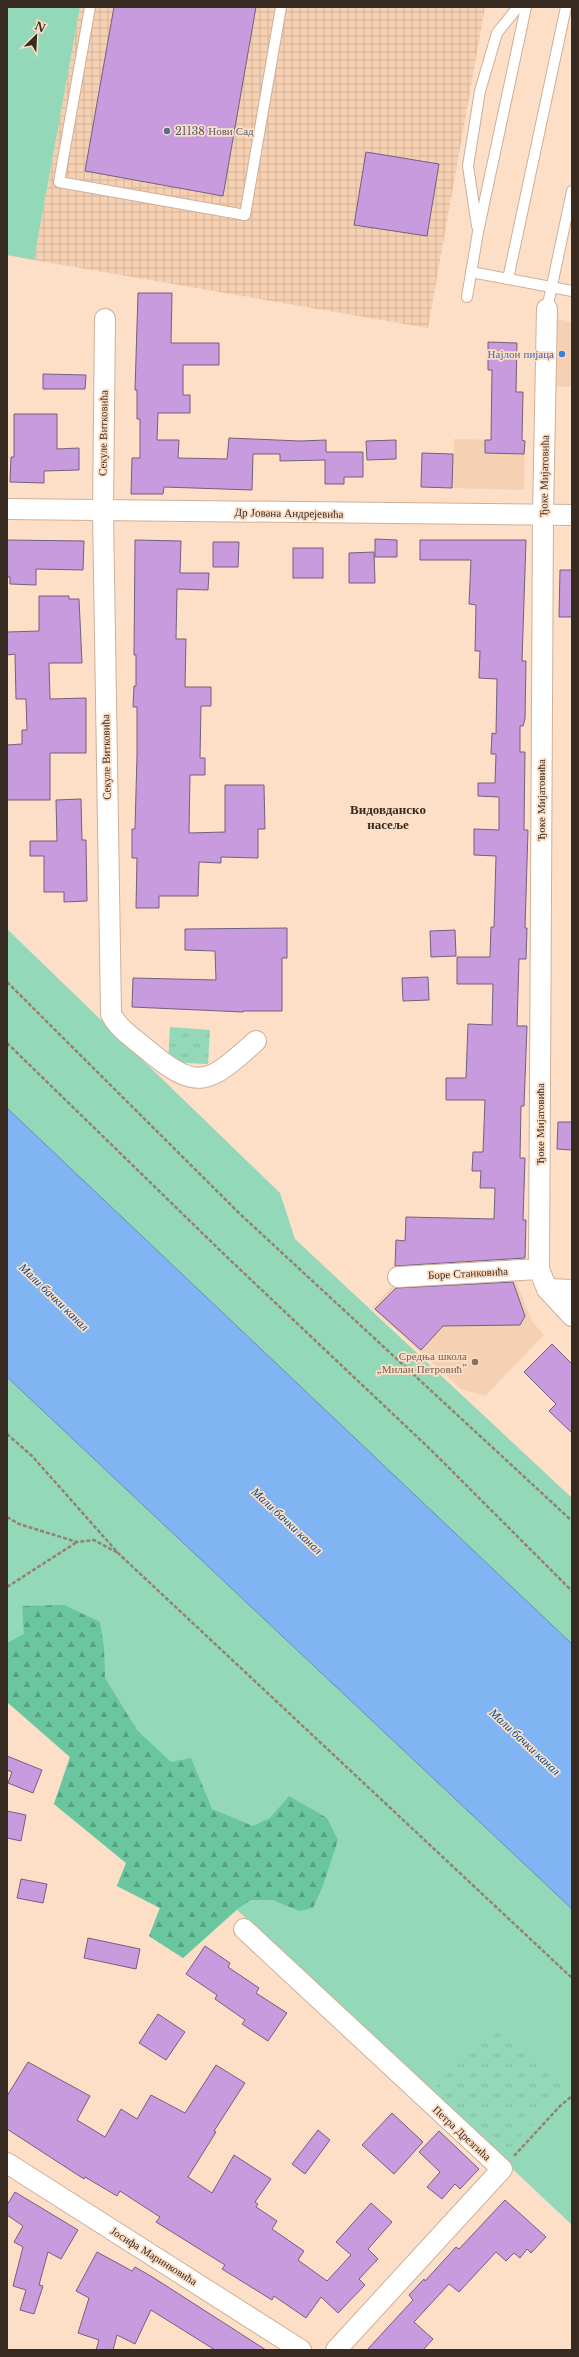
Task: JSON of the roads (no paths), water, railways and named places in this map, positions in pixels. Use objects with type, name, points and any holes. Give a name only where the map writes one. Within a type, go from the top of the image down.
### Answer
[{"type":"street","name":"Ђоке Мијатовића","points":[[547,309],[543,515],[539,1269],[547,1289]]},
{"type":"street","name":"Секуле Витковића","points":[[105,319],[103,511],[111,1014],[118,1025],[165,1065],[190,1077],[212,1075],[225,1069],[256,1041]]},
{"type":"street","name":"Др Јована Андрејевића","points":[[7,509],[572,515]]},
{"type":"street","name":"Боре Станковића","points":[[398,1277],[539,1269]]},
{"type":"street","points":[[547,1289],[572,1290]]},
{"type":"street","points":[[547,1289],[572,1316]]},
{"type":"street","name":"Петра Дрезгића","points":[[244,1929],[502,2169],[336,2350]]},
{"type":"street","name":"Јосифа Маринковића","points":[[7,2163],[301,2350]]},
{"type":"lane","points":[[90,7],[59,182],[245,215],[281,7]]},
{"type":"lane","points":[[478,232],[468,166],[480,91],[497,33],[518,7]]},
{"type":"lane","points":[[467,296],[478,232],[526,7]]},
{"type":"lane","points":[[508,279],[566,7]]},
{"type":"lane","points":[[547,309],[572,192]]},
{"type":"lane","points":[[471,272],[572,291]]},
{"type":"water","name":"Мали бачки канал","points":[[7,1108],[572,1644],[572,1909],[7,1377]]},
{"type":"place","name":"21138 Нови Сад","points":[[167,131]]},
{"type":"place","name":"Најлон пијаца","points":[[562,354]]},
{"type":"place","name":"Средња школа „Милан Петровић”","points":[[475,1362]]},
{"type":"district","name":"Видовданско насеље","points":[[388,816]]}]
